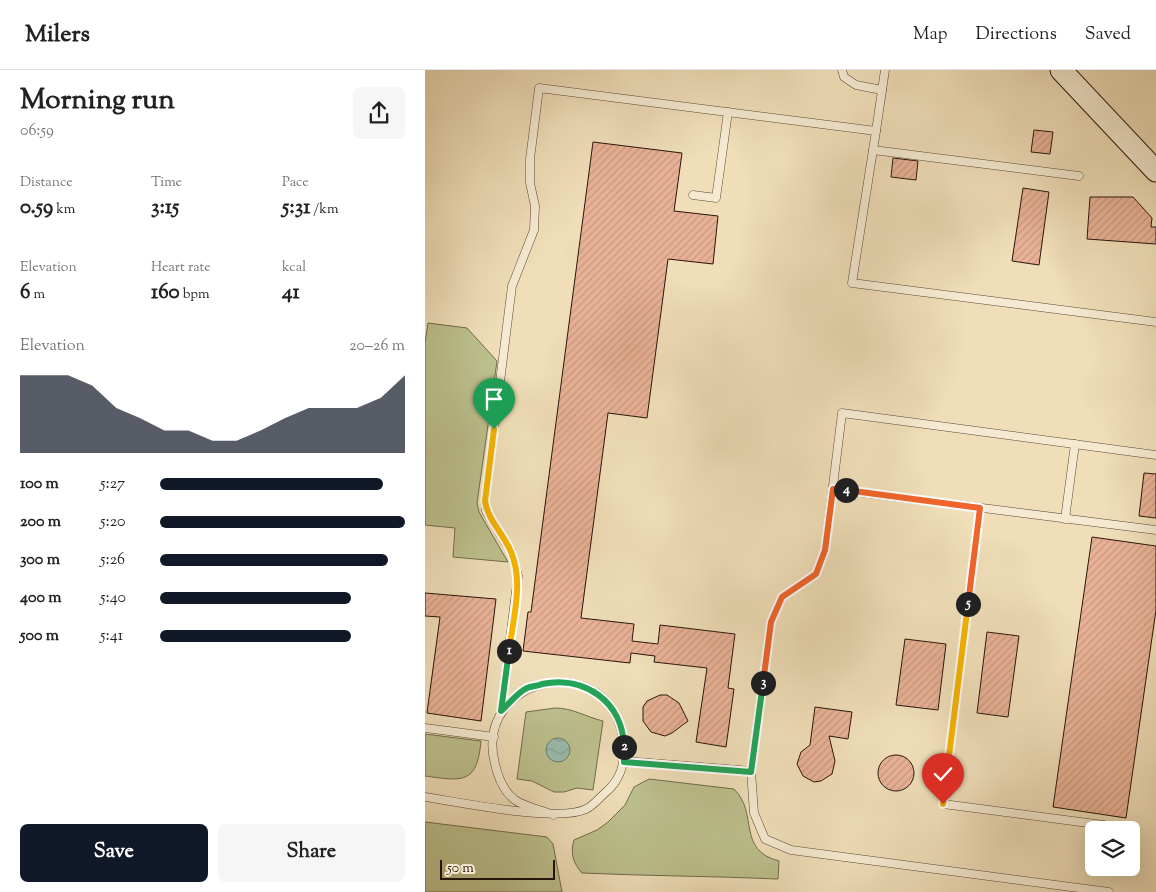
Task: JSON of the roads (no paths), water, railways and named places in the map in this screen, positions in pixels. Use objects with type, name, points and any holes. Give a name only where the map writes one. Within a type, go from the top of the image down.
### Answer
[{"type":"street","points":[[1061,70],[1156,171]]},
{"type":"lane","points":[[842,70],[844,77],[856,85],[882,90]]},
{"type":"lane","points":[[885,70],[852,283],[1156,322]]},
{"type":"lane","points":[[553,815],[515,800],[499,781],[490,748],[501,711],[518,576],[511,551],[487,511],[485,501],[511,286],[534,230],[535,206],[530,184],[530,159],[539,88],[876,131]]},
{"type":"lane","points":[[693,195],[716,198],[727,112]]},
{"type":"lane","points":[[873,150],[1079,176]]},
{"type":"lane","points":[[1109,892],[791,850],[765,839],[754,812],[751,772],[771,622],[782,597],[816,574],[825,550],[841,413],[1156,455]]},
{"type":"lane","points":[[1065,519],[1075,444]]},
{"type":"lane","points":[[833,489],[1156,530]]},
{"type":"lane","points":[[980,508],[943,804],[1085,823]]},
{"type":"lane","points":[[425,797],[553,815],[586,809],[615,785],[624,762],[624,731],[607,701],[585,686],[559,681],[527,688],[501,711]]},
{"type":"lane","points":[[425,728],[494,736]]},
{"type":"lane","points":[[624,762],[751,772]]},
{"type":"water","points":[[558,738],[567,741],[570,750],[567,759],[558,762],[549,759],[546,750],[549,741]]}]
